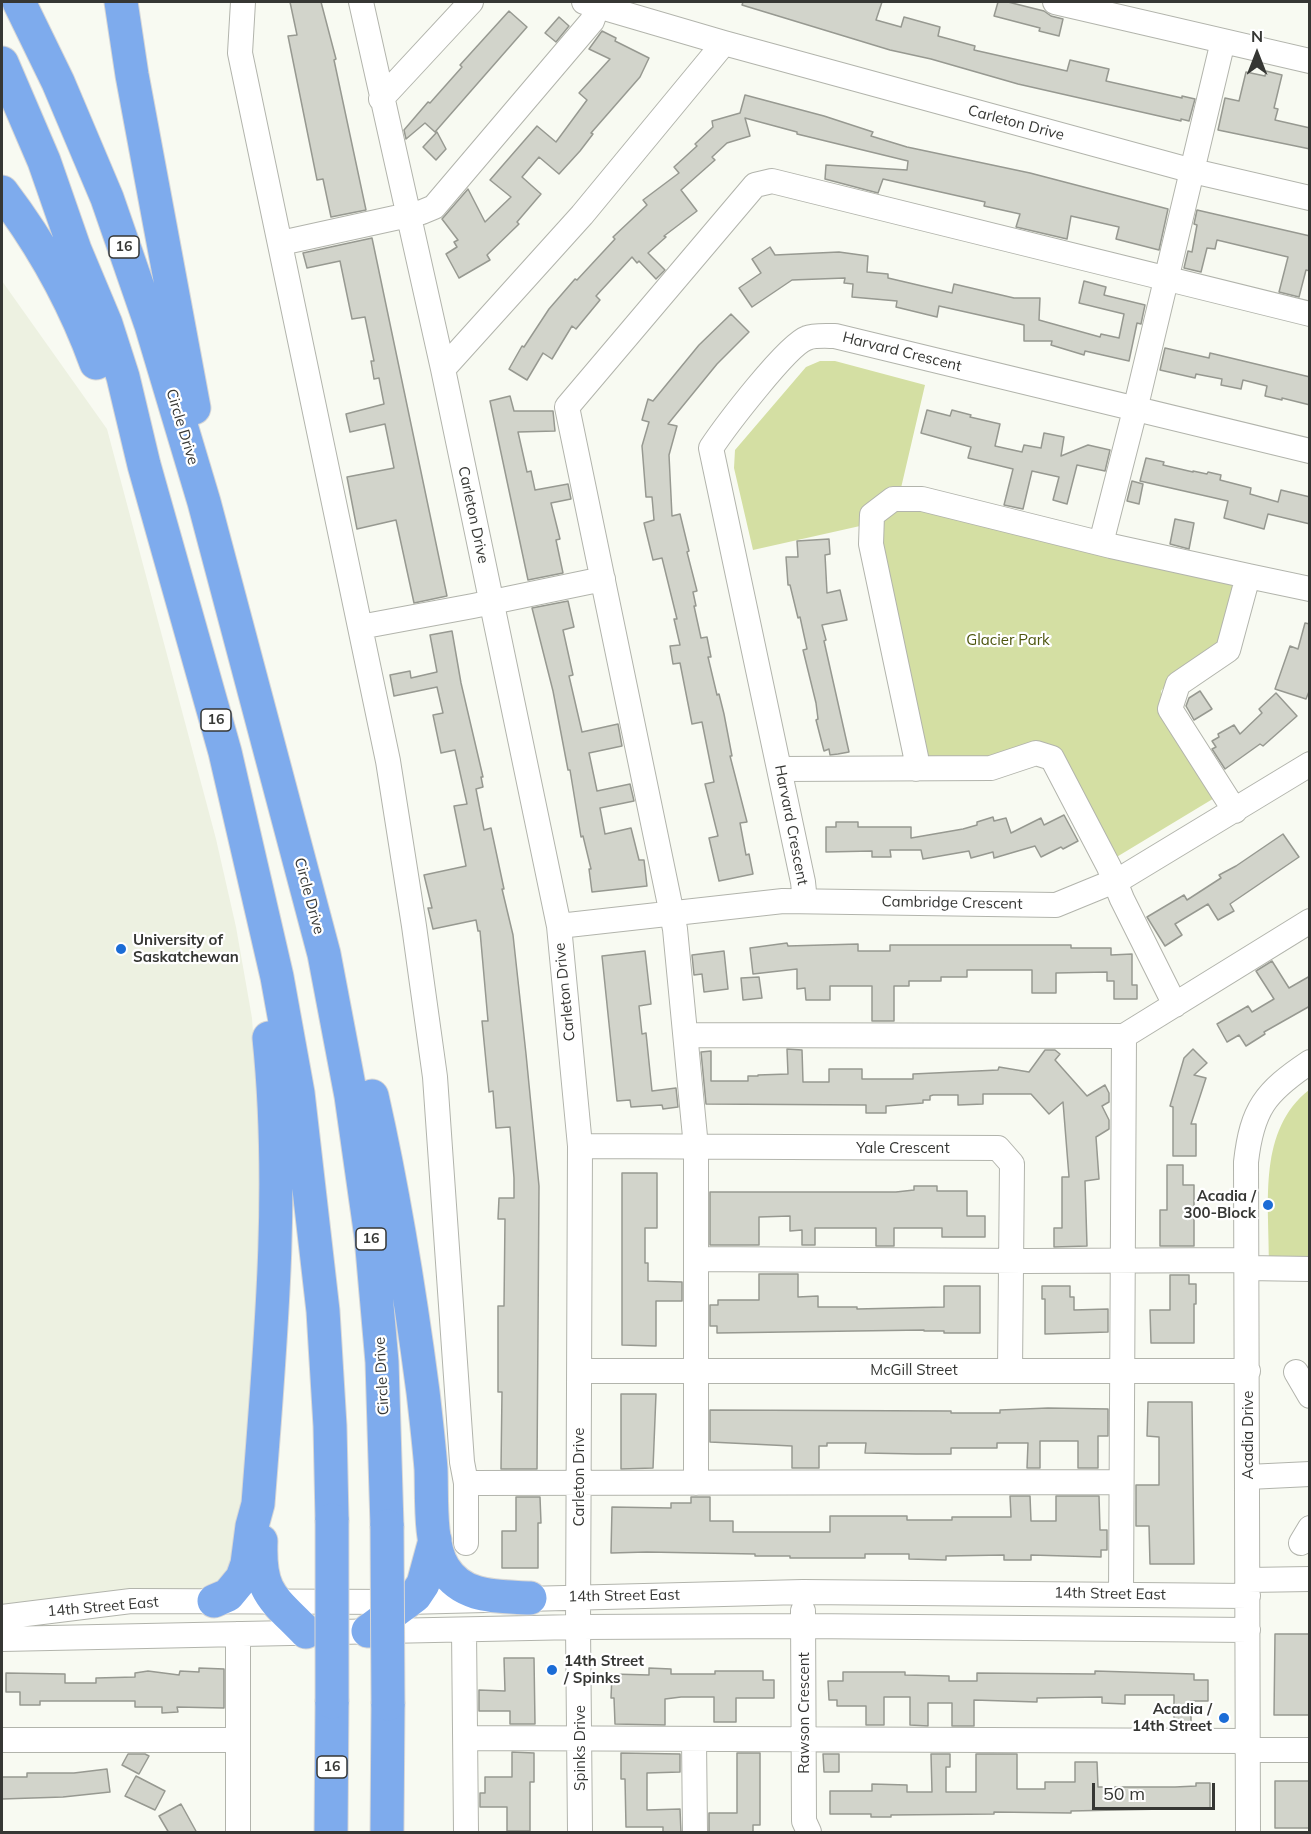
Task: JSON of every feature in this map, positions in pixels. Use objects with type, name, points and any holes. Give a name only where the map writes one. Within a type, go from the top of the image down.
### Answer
[{"type":"highway","name":"Circle Drive","points":[[19,2],[58,82],[107,198],[151,325],[204,502],[324,954],[351,1095],[371,1237],[382,1362],[387,1526],[387,1833]]},
{"type":"highway","points":[[121,2],[132,75],[193,394],[204,502]]},
{"type":"highway","name":"16","points":[[2,63],[44,161],[75,250],[106,324],[123,377],[144,465],[225,752],[277,976],[298,1093],[322,1301],[330,1426],[331,1833]]},
{"type":"highway","points":[[2,192],[33,237],[68,297],[88,340],[111,405],[144,465]]},
{"type":"highway","points":[[324,954],[338,969],[349,1000],[388,1168],[423,1392],[451,1541],[442,1565],[459,1585],[483,1595],[530,1599]]},
{"type":"highway","points":[[214,1601],[228,1596],[242,1578],[247,1564],[252,1526],[258,1504],[270,1349],[274,1239],[274,1127],[268,1034],[277,976]]},
{"type":"highway","points":[[258,1504],[262,1526],[263,1582],[275,1600],[306,1632]]},
{"type":"highway","points":[[368,1631],[414,1596],[451,1541]]},
{"type":"street","points":[[243,2],[240,53],[388,761],[435,1077],[461,1450],[466,1483],[451,1541]]},
{"type":"street","name":"Carleton Drive","points":[[361,2],[442,369],[559,926],[580,1146],[578,1627]]},
{"type":"street","points":[[381,99],[471,2]]},
{"type":"street","points":[[1055,2],[1310,61]]},
{"type":"street","points":[[281,243],[434,207],[592,21],[594,3]]},
{"type":"street","name":"Carleton Drive","points":[[594,3],[724,43],[1193,171],[1310,198]]},
{"type":"street","points":[[1101,543],[1136,410],[1223,41]]},
{"type":"street","points":[[442,369],[582,214],[724,43]]},
{"type":"street","points":[[696,1483],[696,1147],[673,914],[567,407],[755,185],[772,181],[1310,314]]},
{"type":"street","name":"Harvard Crescent","points":[[805,901],[780,769],[711,448],[728,422],[789,352],[807,338],[835,336],[1310,451]]},
{"type":"street","points":[[916,769],[916,757],[871,543],[872,515],[893,499],[922,499],[1101,543],[1310,589]]},
{"type":"street","points":[[1235,811],[1170,709],[1178,684],[1228,650],[1248,576]]},
{"type":"street","points":[[360,627],[603,579]]},
{"type":"street","points":[[780,769],[991,768],[1036,753],[1052,758],[1109,867],[1175,1005]]},
{"type":"street","name":"Cambridge Crescent","points":[[559,926],[783,901],[1056,905],[1115,882],[1310,764]]},
{"type":"street","points":[[686,1035],[1124,1036],[1310,921]]},
{"type":"street","points":[[1120,1594],[1124,1036]]},
{"type":"street","name":"Acadia Drive","points":[[1248,1833],[1246,1162],[1249,1138],[1260,1107],[1290,1076],[1310,1062]]},
{"type":"street","name":"Yale Crescent","points":[[580,1146],[998,1148],[1012,1164],[1010,1370]]},
{"type":"street","points":[[697,1259],[1122,1260],[1247,1264],[1307,1273]]},
{"type":"street","name":"McGill Street","points":[[580,1371],[1248,1371]]},
{"type":"street","points":[[1296,1372],[1310,1396]]},
{"type":"street","points":[[1248,1477],[1310,1474]]},
{"type":"street","points":[[466,1483],[1121,1482]]},
{"type":"street","name":"14th Street East","points":[[2,1617],[131,1601],[406,1602],[803,1592],[1120,1594],[1248,1588],[1310,1579]]},
{"type":"street","name":"Rawson Crescent","points":[[803,1592],[804,1821],[808,1833]]},
{"type":"street","name":"14th Street East","points":[[2,1639],[578,1627],[804,1626],[1248,1630]]},
{"type":"street","name":"Spinks Drive","points":[[578,1627],[580,1833]]},
{"type":"street","points":[[464,1630],[466,1833]]},
{"type":"street","points":[[238,1634],[238,1833]]},
{"type":"street","points":[[466,1738],[804,1739],[1247,1745],[1310,1750]]},
{"type":"street","points":[[2,1740],[237,1740]]},
{"type":"street","points":[[694,1740],[694,1833]]},
{"type":"shaded area","name":"University of Saskatchewan","points":[[2,281],[107,429],[216,839],[236,927],[252,1018],[263,1180],[244,1555],[213,1589],[2,1605]]},
{"type":"green space","name":"Glacier Park","points":[[820,361],[835,361],[925,385],[901,488],[1241,583],[1223,647],[1175,674],[1161,691],[1165,715],[1216,797],[1115,858],[1055,747],[1007,757],[921,757],[860,526],[753,550],[734,468],[735,450],[806,367]]},
{"type":"green space","points":[[1309,1090],[1309,1259],[1269,1259],[1268,1191],[1274,1146],[1281,1125],[1293,1106]]},
{"type":"building","points":[[290,2],[321,2],[336,59],[334,60],[366,210],[331,217],[323,179],[317,180],[288,36],[297,35]]},
{"type":"building","points":[[743,2],[882,2],[876,20],[901,27],[904,17],[940,27],[938,36],[975,46],[974,50],[1067,71],[1070,60],[1109,69],[1106,81],[1195,99],[1189,121],[1181,119],[1181,121],[1018,84],[931,59],[890,50],[742,5]]},
{"type":"building","points":[[998,2],[1008,2],[1044,11],[1051,16],[1063,19],[1059,36],[1039,31],[1040,28],[994,16]]},
{"type":"building","points":[[509,11],[527,27],[435,132],[425,123],[406,139],[404,130],[462,67],[460,65]]},
{"type":"building","points":[[559,17],[569,26],[556,42],[545,33]]},
{"type":"building","points":[[602,31],[616,38],[615,41],[649,58],[640,77],[559,174],[539,157],[522,177],[541,194],[517,222],[519,224],[487,255],[490,260],[459,278],[446,254],[457,247],[454,242],[458,240],[442,219],[468,189],[485,222],[511,197],[490,180],[537,126],[556,142],[587,100],[579,93],[610,59],[589,49]]},
{"type":"building","points":[[1266,71],[1282,75],[1274,108],[1278,109],[1275,120],[1310,128],[1310,149],[1218,130],[1225,98],[1239,101],[1246,72],[1265,76]]},
{"type":"building","points":[[745,95],[824,116],[873,132],[871,136],[907,147],[1030,173],[1168,209],[1159,250],[1116,239],[1119,227],[1071,216],[1067,239],[1016,227],[1020,214],[984,206],[985,202],[883,179],[878,193],[825,179],[826,165],[907,170],[908,161],[797,134],[797,132],[745,118],[750,136],[727,143],[712,157],[715,160],[681,190],[697,211],[664,236],[666,237],[648,253],[665,270],[656,279],[632,257],[596,296],[600,300],[576,329],[572,326],[552,359],[543,353],[527,380],[509,369],[522,346],[524,347],[549,309],[615,239],[613,237],[647,205],[643,200],[679,173],[674,167],[697,146],[695,144],[713,127],[712,121],[740,113]]},
{"type":"building","points":[[437,132],[446,149],[436,160],[423,147]]},
{"type":"building","points":[[1197,210],[1310,236],[1310,271],[1306,270],[1299,297],[1279,292],[1288,257],[1217,240],[1215,249],[1207,248],[1201,272],[1184,268],[1188,251],[1192,252]]},
{"type":"building","points":[[372,238],[447,596],[414,603],[396,520],[357,529],[347,477],[394,468],[385,424],[350,432],[346,414],[384,404],[379,378],[374,379],[371,361],[374,361],[365,317],[352,319],[340,261],[307,268],[303,253]]},
{"type":"building","points":[[770,247],[775,255],[839,252],[868,256],[867,272],[888,274],[888,278],[952,293],[954,284],[1014,298],[1040,298],[1039,320],[1100,337],[1101,334],[1119,338],[1124,314],[1079,303],[1084,281],[1106,287],[1104,295],[1145,305],[1141,324],[1137,323],[1129,361],[1085,351],[1084,355],[1051,345],[1052,341],[1024,341],[1024,325],[939,306],[937,317],[896,307],[897,301],[852,297],[853,284],[844,283],[845,278],[792,280],[752,307],[739,288],[761,273],[752,259]]},
{"type":"building","points":[[731,314],[749,332],[717,364],[668,424],[677,426],[669,455],[672,516],[680,514],[689,551],[687,552],[697,591],[693,592],[696,606],[694,606],[701,638],[707,637],[711,657],[708,657],[724,714],[732,756],[730,756],[747,822],[740,823],[746,855],[749,854],[753,874],[719,881],[709,838],[718,836],[705,784],[714,782],[702,722],[692,724],[680,663],[673,664],[670,646],[680,645],[674,619],[677,619],[662,558],[653,560],[644,523],[654,520],[652,497],[646,497],[642,446],[649,422],[642,420],[648,399],[653,401],[699,345]]},
{"type":"building","points":[[1165,348],[1209,358],[1210,353],[1310,377],[1310,405],[1265,396],[1267,386],[1243,380],[1241,389],[1221,385],[1222,379],[1196,374],[1195,378],[1160,370]]},
{"type":"building","points":[[510,396],[514,411],[553,411],[555,431],[518,432],[527,472],[531,471],[535,490],[568,484],[571,499],[551,503],[560,539],[556,540],[563,573],[528,580],[490,401]]},
{"type":"building","points":[[927,410],[950,416],[952,410],[1000,424],[995,446],[1022,452],[1024,445],[1041,448],[1044,433],[1064,437],[1061,456],[1088,445],[1110,450],[1105,471],[1077,465],[1067,504],[1053,500],[1059,477],[1032,471],[1023,509],[1004,505],[1013,469],[968,458],[971,447],[921,433]]},
{"type":"building","points":[[1146,458],[1164,462],[1163,465],[1193,472],[1221,475],[1220,480],[1251,488],[1250,494],[1278,502],[1281,490],[1310,497],[1310,524],[1268,514],[1264,529],[1224,518],[1228,501],[1140,481]]},
{"type":"building","points":[[1132,481],[1143,484],[1139,504],[1127,501]]},
{"type":"building","points":[[1175,519],[1194,523],[1189,549],[1170,544]]},
{"type":"building","points":[[829,539],[830,554],[825,555],[827,593],[840,590],[847,620],[822,625],[849,752],[830,755],[829,749],[824,751],[816,720],[818,719],[816,703],[803,650],[807,649],[800,617],[798,618],[790,585],[788,585],[786,557],[798,557],[797,541]]},
{"type":"building","points":[[568,601],[574,627],[563,630],[573,675],[569,676],[582,732],[618,724],[622,746],[589,753],[597,791],[630,784],[634,801],[600,808],[605,834],[631,828],[639,860],[644,860],[647,886],[592,892],[589,869],[591,869],[583,836],[581,837],[570,770],[568,770],[553,691],[532,608]]},
{"type":"building","points":[[1305,623],[1310,624],[1310,689],[1306,699],[1275,689],[1290,646],[1298,649]]},
{"type":"building","points":[[452,631],[461,683],[483,777],[481,777],[483,787],[476,789],[484,830],[491,828],[513,935],[526,1054],[539,1186],[537,1469],[501,1469],[502,1392],[498,1392],[498,1306],[504,1306],[505,1219],[498,1219],[499,1198],[514,1198],[514,1178],[510,1127],[496,1128],[493,1091],[489,1092],[482,1021],[488,1021],[480,931],[478,931],[476,920],[433,929],[428,908],[432,908],[424,875],[466,866],[454,806],[467,804],[455,750],[441,753],[433,715],[443,713],[437,687],[394,696],[390,675],[410,671],[411,678],[437,672],[430,635]]},
{"type":"building","points":[[1200,691],[1212,709],[1194,720],[1186,706],[1189,698]]},
{"type":"building","points":[[1276,693],[1297,716],[1263,746],[1260,744],[1225,769],[1212,749],[1216,747],[1212,741],[1219,737],[1218,734],[1234,725],[1240,734],[1262,713],[1259,709]]},
{"type":"building","points":[[1064,815],[1078,841],[1041,857],[1035,846],[994,858],[993,852],[971,858],[969,851],[923,859],[921,850],[890,850],[891,857],[872,857],[872,851],[826,852],[826,827],[836,827],[836,822],[858,822],[858,827],[911,827],[911,838],[963,829],[993,817],[994,821],[1006,818],[1011,833],[1041,818],[1044,825]]},
{"type":"building","points":[[1283,834],[1299,857],[1230,904],[1234,911],[1218,920],[1208,904],[1175,924],[1182,935],[1165,946],[1147,917],[1184,895],[1187,900],[1221,878],[1219,875]]},
{"type":"building","points":[[787,943],[788,946],[858,944],[858,951],[890,951],[890,945],[1071,945],[1071,948],[1111,948],[1111,955],[1132,954],[1132,985],[1137,985],[1137,999],[1114,999],[1114,981],[1107,981],[1107,972],[1056,973],[1056,993],[1032,993],[1032,970],[967,970],[967,977],[941,977],[941,981],[909,981],[909,986],[894,986],[894,1021],[872,1021],[872,986],[830,986],[830,1000],[806,1000],[805,988],[797,989],[797,969],[753,974],[750,948]]},
{"type":"building","points":[[645,951],[651,1004],[639,1006],[642,1034],[646,1033],[652,1091],[676,1088],[678,1107],[663,1109],[662,1105],[631,1107],[630,1100],[617,1101],[602,956]]},
{"type":"building","points":[[724,951],[728,989],[704,992],[702,974],[694,975],[692,955]]},
{"type":"building","points":[[1272,961],[1289,988],[1310,976],[1310,1006],[1264,1032],[1265,1034],[1246,1046],[1239,1035],[1227,1042],[1217,1024],[1248,1006],[1252,1012],[1274,999],[1256,971]]},
{"type":"building","points":[[759,977],[762,998],[743,1000],[741,978]]},
{"type":"building","points":[[787,1049],[802,1050],[803,1082],[829,1082],[829,1069],[862,1069],[862,1079],[913,1079],[913,1074],[998,1070],[999,1067],[1029,1072],[1045,1050],[1055,1050],[1060,1054],[1055,1060],[1087,1096],[1105,1085],[1109,1093],[1109,1102],[1102,1106],[1109,1120],[1109,1129],[1096,1137],[1099,1179],[1085,1181],[1087,1246],[1054,1247],[1054,1228],[1062,1228],[1062,1177],[1069,1177],[1063,1102],[1049,1114],[1031,1094],[983,1094],[983,1104],[958,1105],[958,1095],[933,1095],[930,1096],[930,1100],[923,1100],[923,1103],[886,1106],[886,1113],[866,1113],[866,1105],[706,1104],[701,1052],[711,1051],[711,1081],[748,1081],[748,1076],[788,1074]]},
{"type":"building","points":[[1193,1049],[1207,1063],[1194,1075],[1206,1078],[1191,1124],[1196,1124],[1196,1156],[1173,1156],[1173,1107],[1170,1106],[1184,1058]]},
{"type":"building","points":[[1167,1165],[1183,1165],[1183,1185],[1194,1185],[1194,1246],[1160,1246],[1160,1210],[1167,1210]]},
{"type":"building","points":[[622,1173],[657,1173],[657,1228],[645,1228],[645,1263],[648,1263],[648,1281],[682,1282],[682,1301],[656,1301],[656,1346],[622,1345]]},
{"type":"building","points":[[914,1186],[937,1186],[937,1191],[967,1191],[967,1216],[985,1216],[985,1237],[942,1237],[942,1228],[894,1228],[894,1246],[876,1246],[876,1228],[815,1228],[815,1245],[802,1245],[802,1230],[790,1231],[790,1216],[759,1217],[759,1245],[710,1245],[710,1192],[896,1192],[914,1190]]},
{"type":"building","points":[[759,1274],[798,1274],[798,1297],[818,1296],[818,1307],[857,1307],[857,1309],[944,1307],[944,1286],[980,1286],[980,1333],[944,1333],[944,1331],[924,1330],[717,1333],[717,1326],[710,1326],[710,1305],[718,1305],[718,1300],[759,1300]]},
{"type":"building","points":[[1170,1275],[1189,1275],[1189,1284],[1196,1284],[1194,1343],[1151,1343],[1150,1310],[1170,1310]]},
{"type":"building","points":[[1042,1286],[1070,1286],[1070,1297],[1074,1297],[1074,1310],[1108,1309],[1108,1332],[1045,1334],[1045,1299],[1042,1299]]},
{"type":"building","points":[[621,1394],[656,1394],[653,1468],[621,1469]]},
{"type":"building","points":[[1148,1402],[1192,1402],[1194,1564],[1150,1564],[1149,1526],[1136,1526],[1136,1485],[1159,1485],[1159,1437],[1147,1436]]},
{"type":"building","points":[[1108,1409],[1108,1436],[1098,1436],[1098,1468],[1078,1468],[1078,1441],[1040,1441],[1040,1468],[1027,1468],[1028,1443],[997,1443],[997,1448],[951,1448],[951,1454],[916,1454],[865,1453],[866,1443],[827,1443],[827,1446],[819,1446],[819,1468],[792,1468],[792,1446],[710,1442],[710,1410],[1000,1413],[1000,1410]]},
{"type":"building","points":[[1010,1496],[1030,1496],[1031,1521],[1056,1521],[1056,1496],[1099,1496],[1100,1530],[1107,1530],[1107,1550],[1101,1550],[1101,1557],[1031,1555],[1031,1560],[1004,1560],[1004,1555],[946,1556],[946,1560],[909,1559],[909,1554],[865,1554],[865,1558],[790,1558],[790,1556],[755,1556],[755,1554],[611,1553],[612,1507],[671,1508],[671,1503],[691,1503],[691,1497],[710,1497],[710,1521],[733,1521],[733,1532],[830,1532],[830,1516],[907,1516],[907,1520],[1011,1517]]},
{"type":"building","points":[[516,1497],[540,1497],[538,1568],[502,1568],[502,1531],[516,1531]]},
{"type":"building","points":[[1275,1634],[1310,1634],[1310,1715],[1274,1715]]},
{"type":"building","points":[[504,1658],[534,1658],[535,1724],[510,1724],[510,1711],[479,1711],[479,1690],[505,1691]]},
{"type":"building","points":[[199,1668],[224,1669],[224,1708],[177,1707],[178,1712],[162,1713],[162,1707],[135,1707],[135,1701],[40,1701],[40,1705],[20,1705],[20,1692],[6,1692],[6,1673],[65,1674],[65,1683],[96,1683],[96,1678],[135,1677],[135,1673],[148,1671],[179,1675],[180,1671],[199,1672]]},
{"type":"building","points":[[649,1668],[671,1669],[671,1674],[763,1671],[763,1680],[774,1680],[774,1698],[736,1698],[736,1722],[714,1722],[714,1697],[681,1697],[665,1699],[665,1725],[615,1724],[614,1698],[611,1698],[612,1674],[649,1675]]},
{"type":"building","points":[[1095,1671],[1194,1674],[1194,1680],[1208,1680],[1208,1701],[1191,1701],[1191,1727],[1174,1726],[1174,1695],[1125,1695],[1125,1704],[1102,1703],[1102,1697],[1037,1698],[1037,1702],[974,1700],[974,1726],[952,1726],[952,1703],[928,1703],[928,1726],[910,1725],[910,1697],[884,1697],[884,1725],[866,1725],[866,1706],[837,1706],[837,1700],[829,1700],[828,1681],[843,1681],[843,1672],[905,1672],[905,1675],[949,1676],[949,1681],[977,1681],[977,1673],[1095,1674]]},
{"type":"building","points":[[512,1752],[534,1753],[534,1782],[530,1782],[530,1831],[507,1831],[507,1807],[480,1807],[480,1793],[485,1793],[485,1777],[512,1777]]},
{"type":"building","points":[[621,1753],[680,1754],[680,1772],[647,1773],[647,1810],[680,1809],[681,1833],[663,1833],[663,1827],[626,1827],[625,1779],[621,1779]]},
{"type":"building","points":[[737,1753],[760,1753],[760,1825],[753,1825],[753,1832],[709,1833],[709,1813],[737,1813]]},
{"type":"building","points":[[128,1754],[149,1756],[139,1774],[122,1765]]},
{"type":"building","points":[[823,1754],[839,1754],[839,1772],[824,1772]]},
{"type":"building","points":[[931,1754],[950,1754],[950,1767],[946,1767],[946,1792],[976,1792],[976,1754],[1017,1754],[1017,1789],[1045,1789],[1045,1782],[1075,1782],[1075,1762],[1097,1762],[1098,1787],[1175,1787],[1210,1783],[1210,1808],[1071,1811],[1071,1813],[994,1812],[994,1814],[891,1815],[891,1817],[871,1817],[871,1814],[830,1814],[830,1791],[872,1791],[872,1784],[907,1785],[907,1792],[932,1792]]},
{"type":"building","points":[[107,1769],[110,1792],[63,1797],[2,1799],[2,1777],[27,1777],[27,1773],[74,1773]]},
{"type":"building","points":[[136,1776],[165,1791],[155,1810],[125,1796]]},
{"type":"building","points":[[1275,1781],[1310,1781],[1310,1828],[1275,1828]]},
{"type":"building","points":[[181,1804],[197,1833],[169,1833],[159,1816]]},
{"type":"place","name":"University of Saskatchewan","points":[[121,949]]},
{"type":"place","name":"Acadia / 300-Block","points":[[1268,1205]]},
{"type":"place","name":"14th Street / Spinks","points":[[552,1670]]},
{"type":"place","name":"Acadia / 14th Street","points":[[1224,1718]]}]
